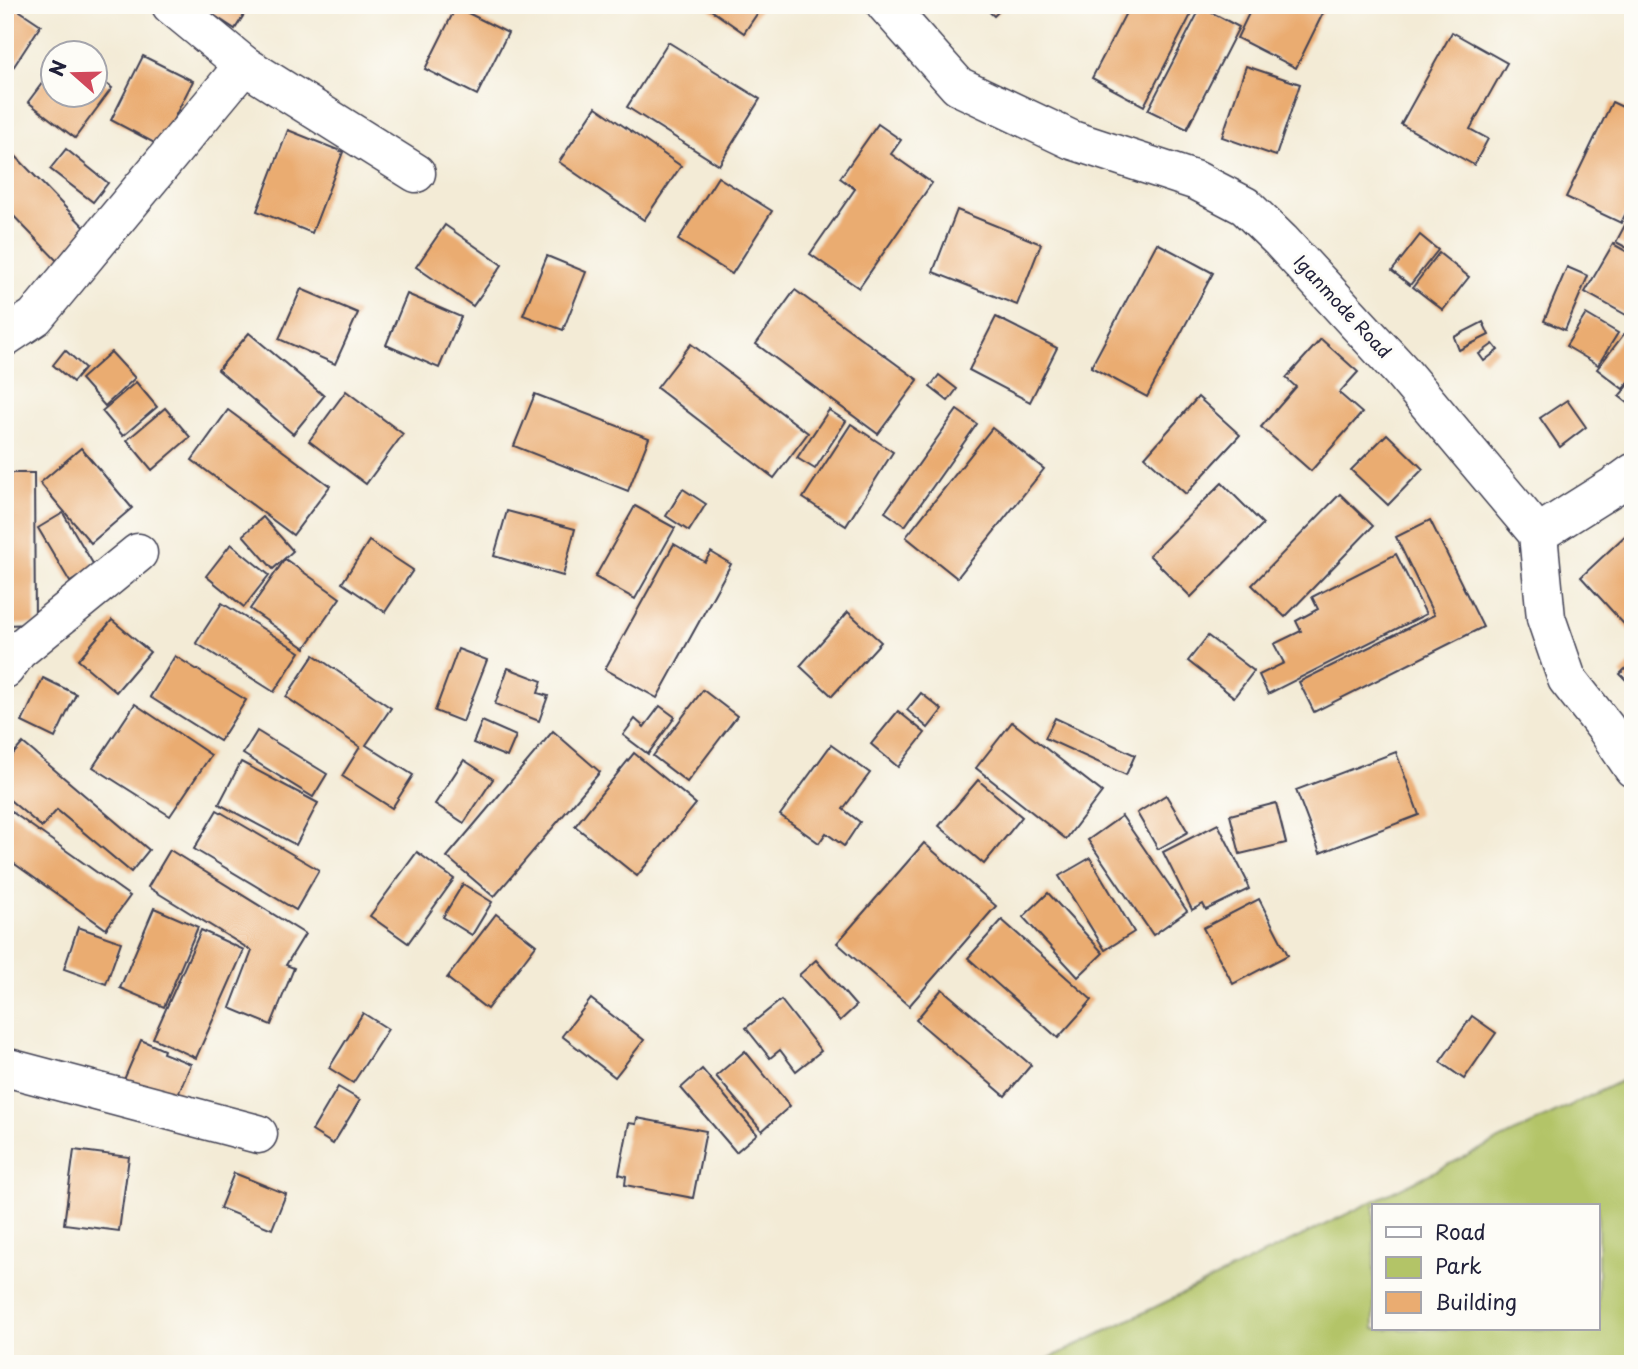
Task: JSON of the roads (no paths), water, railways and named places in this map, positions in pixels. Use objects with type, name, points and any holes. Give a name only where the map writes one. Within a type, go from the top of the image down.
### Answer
[{"type":"street","points":[[171,5],[244,65],[416,173]]},
{"type":"street","name":"Iganmode Road","points":[[886,5],[958,86],[1072,140],[1197,181],[1245,206],[1281,241],[1401,371],[1538,534]]},
{"type":"street","points":[[5,337],[34,317],[244,65]]},
{"type":"street","points":[[1633,472],[1538,534],[1546,618],[1567,679],[1633,768]]},
{"type":"street","points":[[5,669],[18,651],[138,553]]},
{"type":"street","points":[[5,1067],[258,1134]]}]
